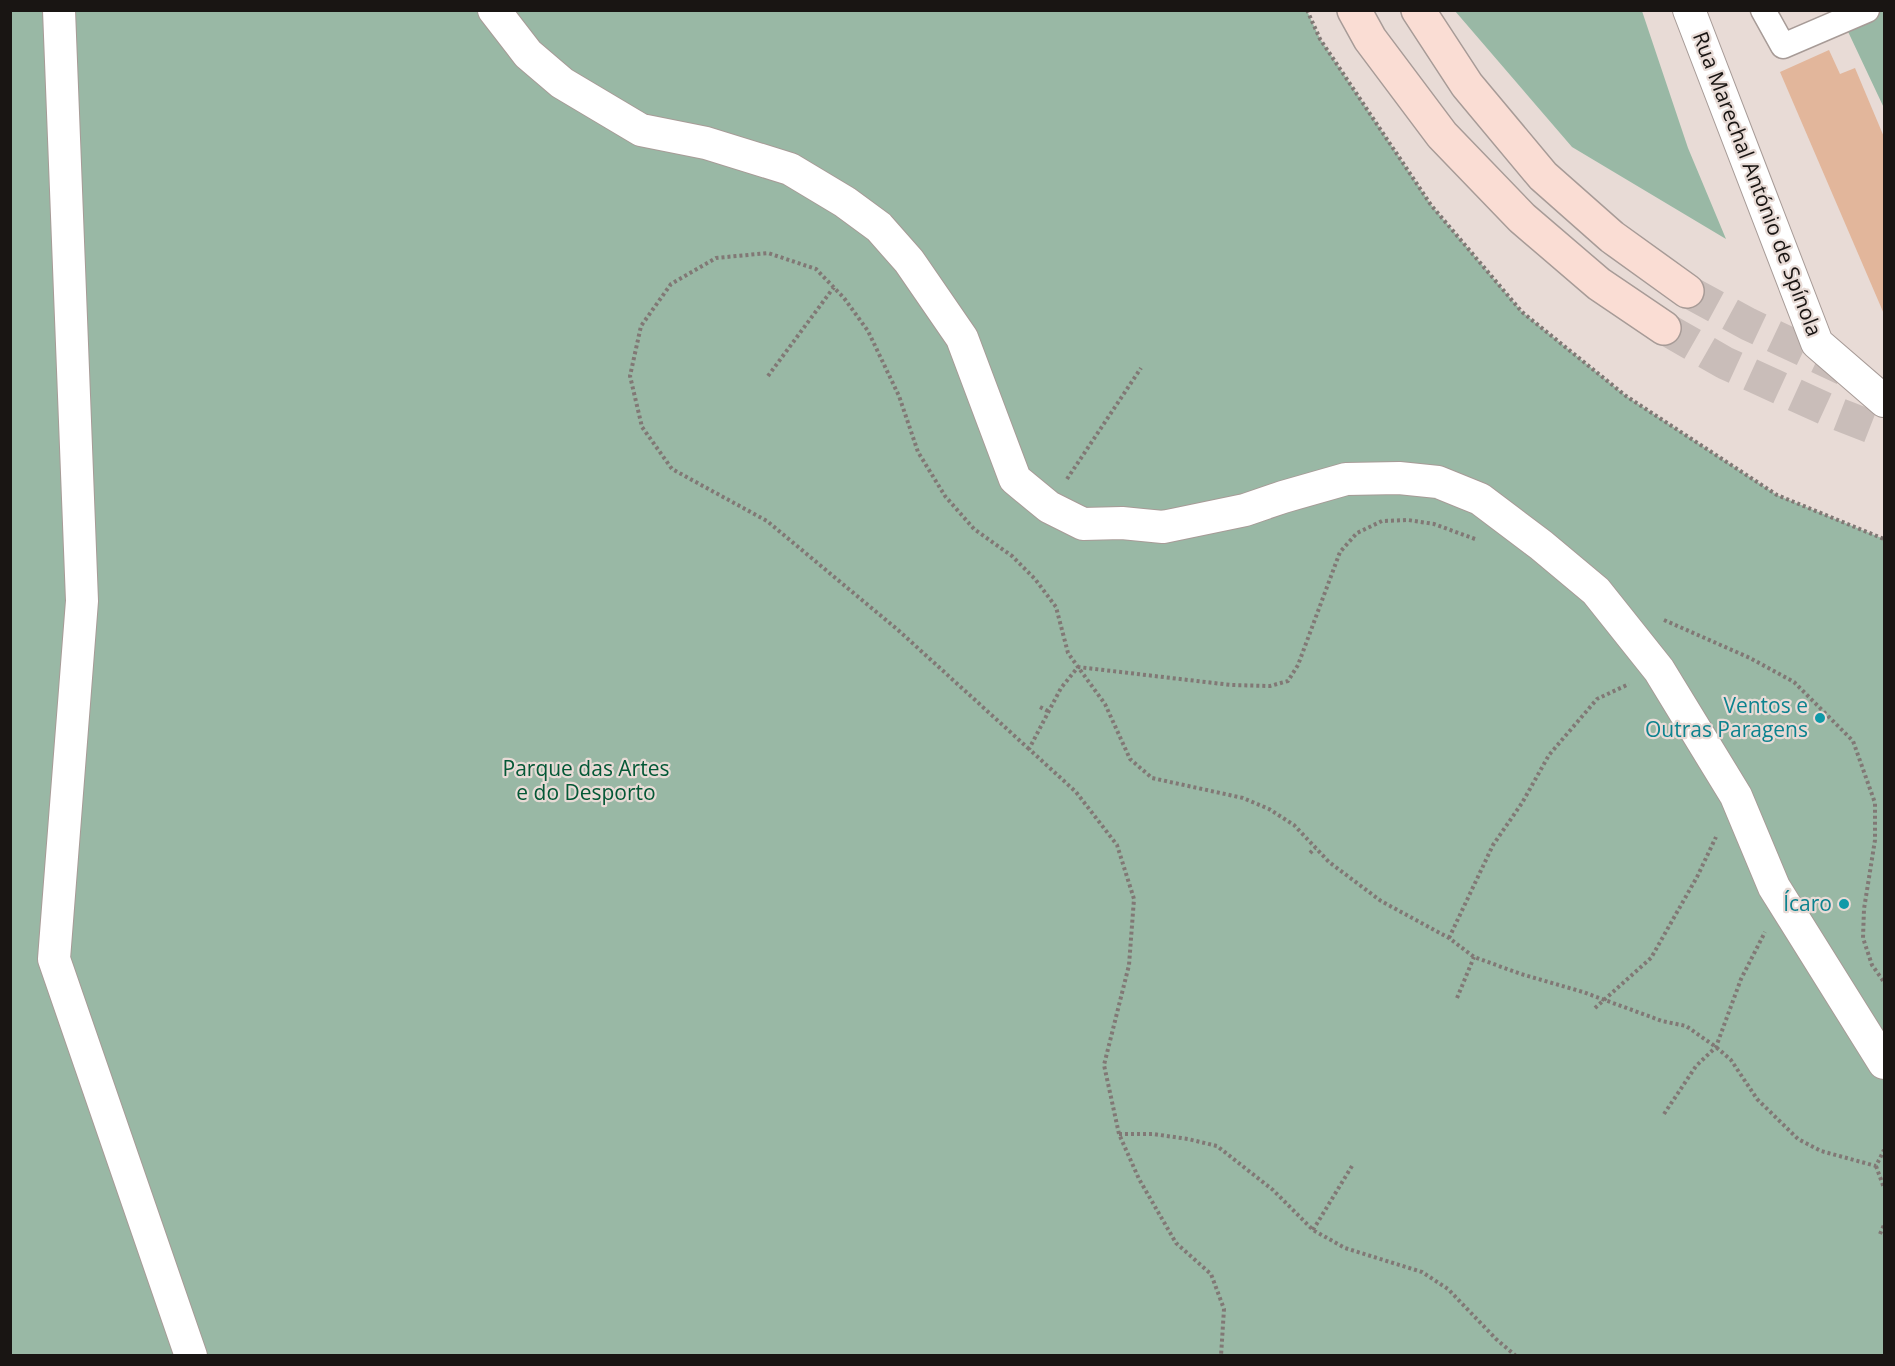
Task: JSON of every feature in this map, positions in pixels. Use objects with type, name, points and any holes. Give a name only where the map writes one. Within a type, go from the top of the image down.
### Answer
[{"type":"main road","points":[[1354,10],[1370,39],[1442,135],[1522,218],[1599,284],[1664,328]]},
{"type":"main road","points":[[1418,10],[1467,85],[1543,176],[1612,237],[1687,291]]},
{"type":"street","points":[[58,10],[82,601],[54,958],[191,1356]]},
{"type":"street","points":[[494,10],[528,54],[562,83],[640,130],[706,143],[790,169],[845,202],[879,227],[909,261],[962,338],[1015,479],[1049,507],[1083,524],[1122,523],[1163,527],[1245,510],[1346,478],[1399,478],[1438,482],[1480,499],[1541,545],[1596,591],[1659,670],[1736,796],[1774,887],[1884,1063]]},
{"type":"street","name":"Rua Marechal António de Spínola","points":[[1689,10],[1817,343],[1884,401]]},
{"type":"street","points":[[1763,10],[1783,46],[1867,10]]},
{"type":"path","points":[[1307,10],[1320,39],[1431,205],[1522,312],[1626,396],[1777,495],[1884,539]]},
{"type":"path","points":[[1221,1356],[1224,1309],[1211,1274],[1192,1260],[1176,1243],[1139,1179],[1119,1134],[1104,1065],[1129,965],[1134,899],[1117,845],[1076,792],[898,630],[768,521],[672,468],[642,427],[630,376],[641,326],[671,284],[716,258],[768,253],[816,269],[844,298],[868,331],[900,396],[918,452],[945,496],[974,530],[1012,556],[1035,579],[1056,607],[1068,653],[1105,704],[1130,759],[1152,778],[1243,798],[1269,809],[1294,825],[1329,862],[1381,901],[1449,938],[1474,957],[1603,999],[1662,1021],[1686,1026],[1731,1060],[1757,1099],[1798,1139],[1821,1151],[1876,1166]]},
{"type":"path","points":[[768,376],[834,287]]},
{"type":"path","points":[[1049,507],[1141,368]]},
{"type":"path","points":[[1078,667],[1231,685],[1270,686],[1288,681],[1298,665],[1340,552],[1357,533],[1382,521],[1407,520],[1434,524],[1477,539]]},
{"type":"path","points":[[1662,620],[1750,658],[1794,682],[1853,741],[1875,803],[1875,840],[1864,909],[1863,938],[1872,965],[1884,982]]},
{"type":"path","points":[[1029,748],[1061,688],[1078,667]]},
{"type":"path","points":[[1449,938],[1493,845],[1549,755],[1597,699],[1659,670]]},
{"type":"path","points":[[1040,707],[1050,712]]},
{"type":"path","points":[[1595,1008],[1651,958],[1697,877],[1736,796]]},
{"type":"path","points":[[1310,853],[1315,848]]},
{"type":"path","points":[[1664,1114],[1696,1066],[1716,1047],[1741,978],[1763,936],[1785,905]]},
{"type":"path","points":[[1457,998],[1474,957]]},
{"type":"path","points":[[1119,1134],[1153,1134],[1188,1138],[1217,1146],[1273,1190],[1313,1230],[1345,1248],[1422,1272],[1448,1289],[1496,1339],[1516,1356]]},
{"type":"path","points":[[1884,1150],[1876,1166],[1884,1188]]},
{"type":"path","points":[[1313,1230],[1352,1166]]},
{"type":"path","points":[[1880,1234],[1884,1225]]},
{"type":"green space","name":"Parque das Artes e do Desporto","points":[[10,11],[1307,11],[1320,39],[1431,205],[1522,312],[1626,396],[1777,495],[1884,539],[1884,1355],[11,1355]]},
{"type":"green space","points":[[1455,11],[1642,11],[1688,148],[1726,239],[1572,147]]},
{"type":"green space","points":[[1867,11],[1884,11],[1884,108],[1843,21]]},
{"type":"building","points":[[1829,50],[1840,74],[1855,68],[1884,137],[1884,314],[1780,72]]},
{"type":"tunnel","points":[[1687,291],[1748,324],[1844,369]]},
{"type":"tunnel","points":[[1664,328],[1725,363],[1830,411],[1884,432]]},
{"type":"place","name":"Ventos e Outras Paragens","points":[[1820,718]]},
{"type":"place","name":"Ícaro","points":[[1844,904]]}]
